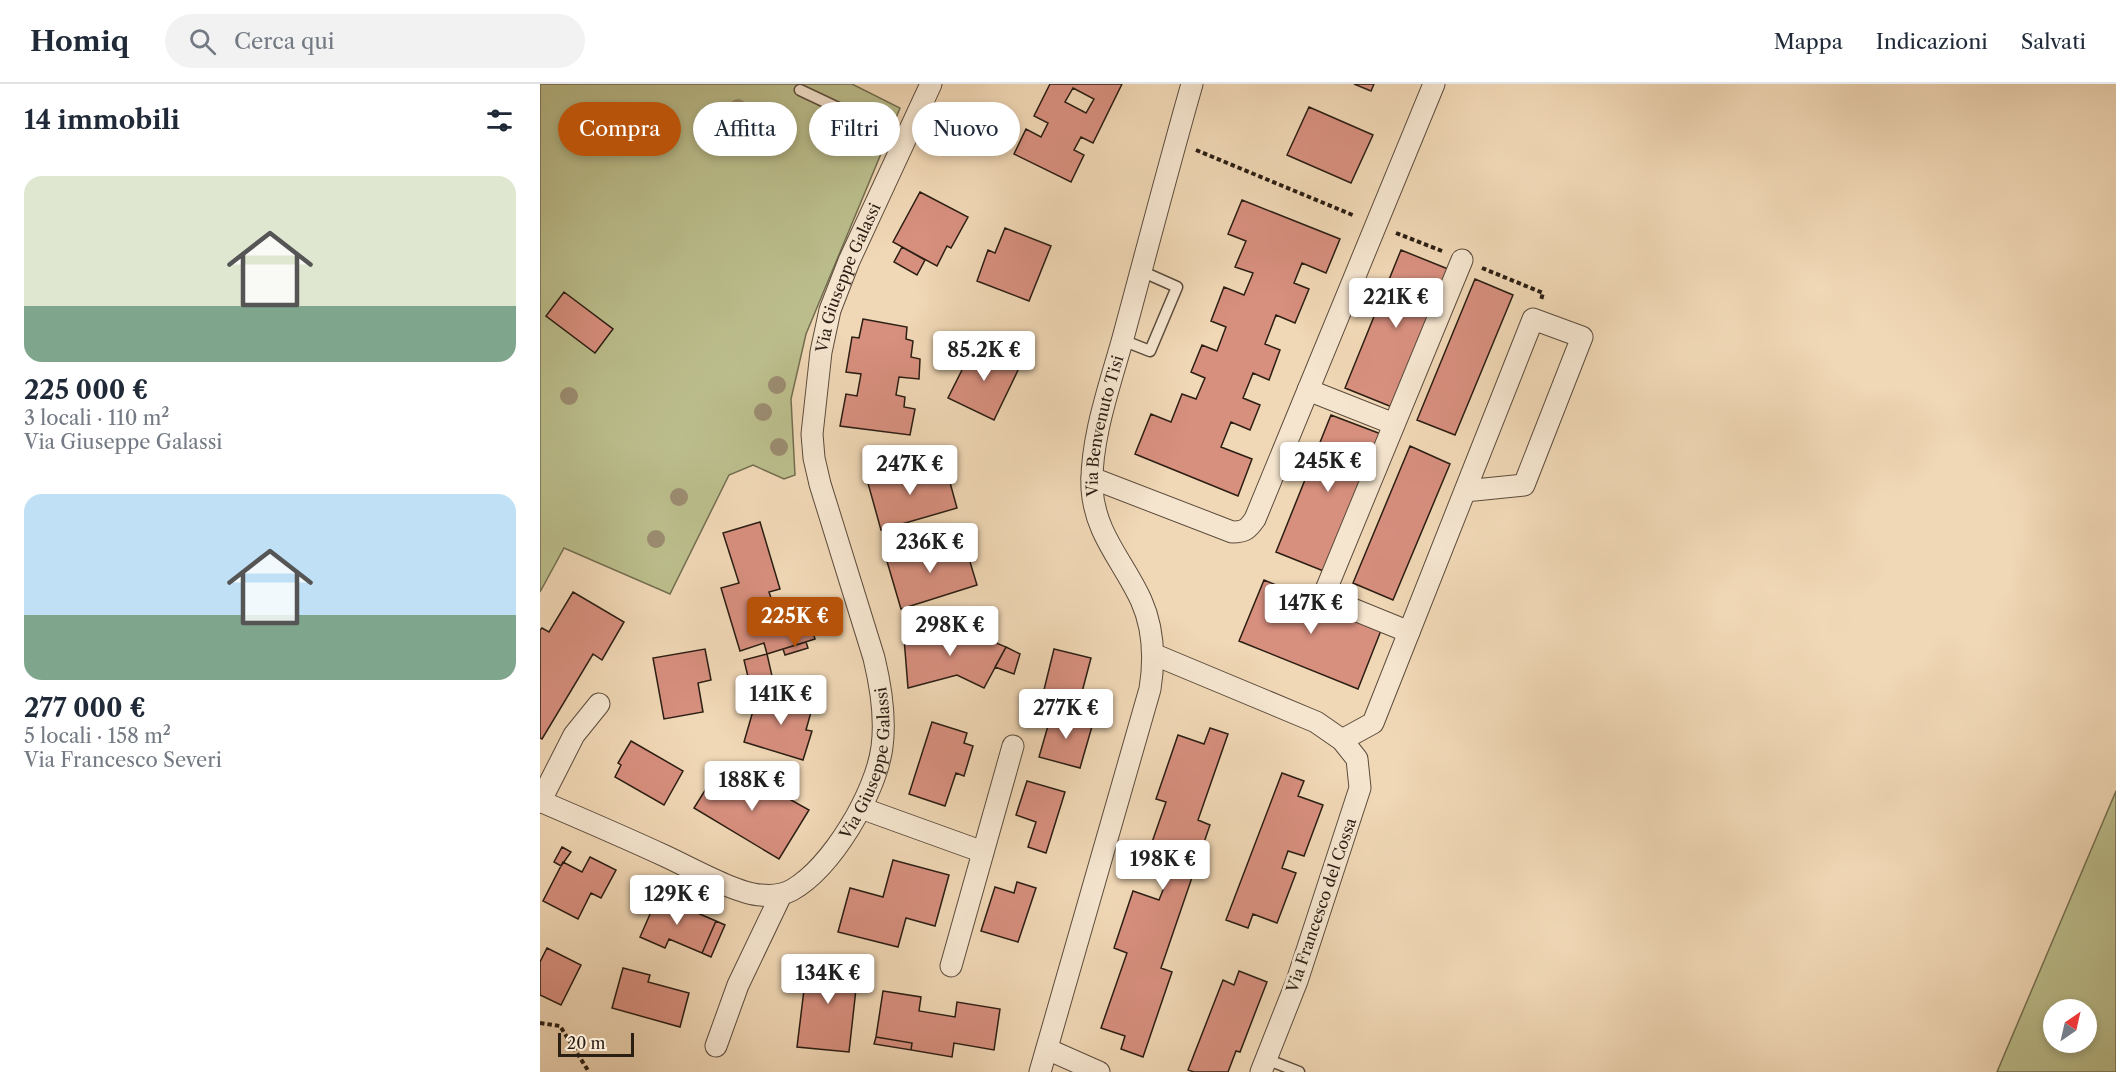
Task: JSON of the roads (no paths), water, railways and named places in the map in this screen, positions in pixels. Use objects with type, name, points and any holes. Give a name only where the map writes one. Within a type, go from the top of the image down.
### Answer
[{"type":"street","name":"Via Giuseppe Galassi","points":[[781,895],[792,890],[813,874],[843,837],[869,792],[882,750],[884,719],[880,684],[820,484],[812,434],[820,362],[830,310],[849,261],[931,84]]},
{"type":"street","name":"Via Benvenuto Tisi","points":[[1040,1072],[1143,716],[1154,664],[1148,621],[1140,599],[1103,533],[1096,512],[1092,478],[1098,436],[1122,340],[1192,84]]},
{"type":"street","points":[[1092,478],[1232,532],[1242,532],[1248,529],[1255,519],[1434,84]]},
{"type":"street","points":[[1409,632],[1323,597],[1462,260]]},
{"type":"street","points":[[1342,740],[1373,723],[1533,319],[1582,337],[1524,485],[1465,491]]},
{"type":"street","points":[[1308,390],[1394,424]]},
{"type":"street","name":"Via Francesco del Cossa","points":[[1153,654],[1316,723],[1342,740],[1357,759],[1360,788],[1297,981],[1263,1065]]},
{"type":"street","points":[[599,704],[574,735],[540,802],[749,893],[781,895],[738,985],[716,1046]]},
{"type":"street","points":[[951,966],[1013,746]]},
{"type":"street","points":[[861,808],[983,852]]},
{"type":"street","points":[[1047,1049],[1099,1072]]},
{"type":"lane","points":[[800,90],[906,140]]},
{"type":"lane","points":[[1122,340],[1150,351],[1177,287],[1141,271]]},
{"type":"lane","points":[[1263,1065],[1299,1072]]}]
